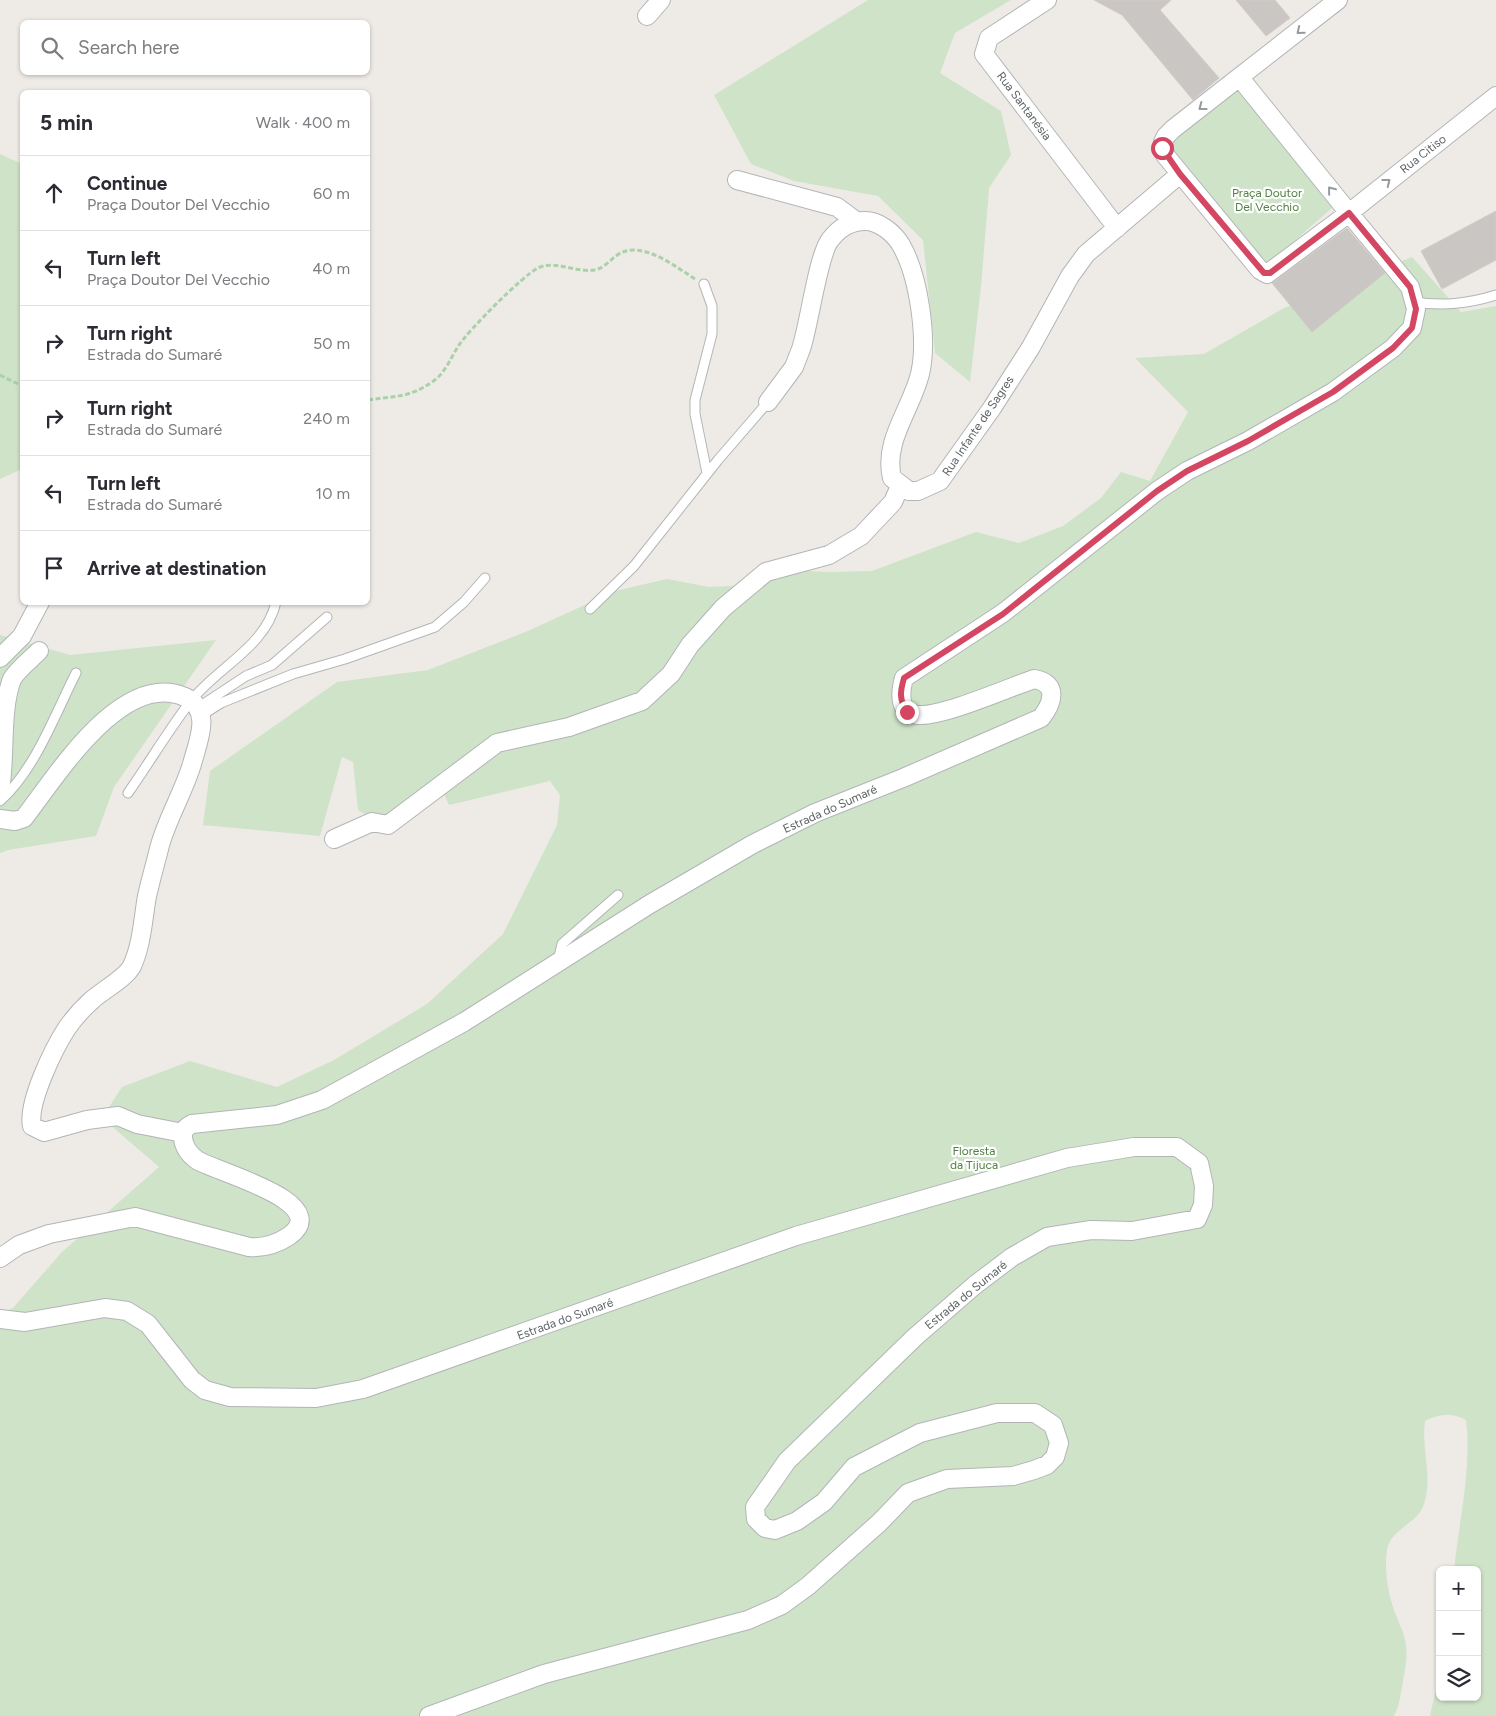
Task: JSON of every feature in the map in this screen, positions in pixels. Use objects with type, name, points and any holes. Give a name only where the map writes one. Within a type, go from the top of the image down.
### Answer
[{"type":"street","points":[[647,16],[661,0]]},
{"type":"street","name":"Rua Santanésia","points":[[1048,0],[989,38],[984,54],[1117,228]]},
{"type":"street","points":[[1240,78],[1349,213],[1270,273],[1266,274],[1260,270],[1180,174],[1162,148],[1166,136],[1338,0]]},
{"type":"street","name":"Rua Citiso","points":[[1349,213],[1496,96]]},
{"type":"street","name":"Rua Infante de Sagres","points":[[900,486],[918,491],[932,486],[945,475],[1031,347],[1070,276],[1086,254],[1180,174]]},
{"type":"street","points":[[737,180],[837,207],[856,221]]},
{"type":"street","name":"Estrada do Sumaré","points":[[183,1133],[186,1127],[192,1124],[277,1115],[322,1100],[464,1022],[650,904],[753,844],[815,813],[903,778],[1041,718],[1050,708],[1052,699],[1050,689],[1042,681],[1034,679],[936,714],[917,716],[907,712],[902,703],[900,692],[904,678],[1003,614],[1157,491],[1187,471],[1248,441],[1333,392],[1393,348],[1412,328],[1416,309],[1410,287],[1349,213]]},
{"type":"street","points":[[334,839],[372,822],[388,825],[497,743],[569,727],[642,701],[671,674],[690,645],[724,608],[766,572],[830,555],[861,536],[893,502],[900,486],[892,478],[889,466],[892,446],[920,373],[922,335],[917,295],[909,259],[899,242],[887,229],[872,221],[856,221],[844,226],[829,241],[801,349],[794,366],[768,402]]},
{"type":"street","points":[[0,658],[22,636],[38,605]]},
{"type":"street","points":[[0,790],[0,727],[6,675],[39,651]]},
{"type":"street","points":[[0,819],[14,821],[24,818],[65,761],[104,720],[124,706],[148,694],[174,692],[197,708],[190,768],[161,844],[148,896],[143,929],[132,967],[126,974],[92,1000],[67,1028],[50,1062],[32,1106],[30,1116],[32,1126],[44,1132],[87,1120],[118,1116],[137,1124],[183,1133],[186,1148],[199,1161],[280,1195],[295,1207],[298,1215],[295,1229],[288,1236],[262,1248],[249,1247],[135,1217],[49,1234],[19,1245],[0,1258]]},
{"type":"street","name":"Estrada do Sumaré","points":[[0,1319],[25,1322],[105,1308],[127,1311],[148,1324],[192,1380],[205,1390],[230,1397],[316,1398],[372,1386],[796,1236],[1067,1158],[1134,1147],[1177,1147],[1199,1163],[1204,1186],[1204,1205],[1197,1219],[1132,1231],[1091,1230],[1047,1237],[1012,1257],[975,1285],[915,1337],[787,1461],[755,1507],[756,1519],[765,1528],[775,1530],[797,1520],[824,1502],[854,1467],[920,1433],[997,1413],[1035,1412],[1053,1425],[1059,1443],[1055,1457],[1047,1465],[1013,1476],[947,1479],[908,1493],[879,1523],[808,1586],[782,1605],[748,1620],[544,1674],[429,1716]]},
{"type":"lane","points":[[704,284],[712,306],[712,334],[696,400],[695,414],[707,473]]},
{"type":"lane","points":[[1413,302],[1442,305],[1460,304],[1496,295]]},
{"type":"lane","points":[[590,610],[634,566],[707,473],[768,402]]},
{"type":"lane","points":[[197,708],[221,703],[294,674],[345,659],[435,627],[464,602],[485,578]]},
{"type":"lane","points":[[128,793],[273,618],[275,605]]},
{"type":"lane","points":[[197,708],[246,676],[272,665],[327,617]]},
{"type":"lane","points":[[0,801],[14,789],[28,766],[76,673]]},
{"type":"lane","points":[[558,961],[562,944],[618,895]]},
{"type":"path","points":[[370,400],[400,398],[433,382],[441,374],[466,335],[537,269],[554,265],[579,269],[598,269],[620,253],[632,249],[648,252],[704,284]]},
{"type":"path","points":[[0,374],[20,385]]},
{"type":"green space","points":[[868,0],[1011,0],[955,33],[940,73],[1001,111],[1011,155],[989,188],[981,287],[970,382],[935,353],[923,240],[878,196],[794,181],[751,164],[714,95]]},
{"type":"green space","name":"Praça Doutor Del Vecchio","points":[[1238,87],[1333,207],[1267,265],[1165,146]]},
{"type":"green space","points":[[0,154],[20,163],[20,470],[0,479]]},
{"type":"green space","name":"Floresta da Tijuca","points":[[1412,257],[1461,312],[1496,306],[1496,1716],[1430,1716],[1436,1690],[1436,1701],[1481,1701],[1481,1566],[1455,1566],[1466,1475],[1466,1420],[1445,1415],[1425,1421],[1424,1442],[1427,1483],[1424,1504],[1416,1517],[1393,1537],[1387,1550],[1386,1572],[1388,1588],[1404,1637],[1406,1651],[1406,1666],[1400,1698],[1394,1716],[0,1716],[0,1314],[13,1308],[62,1252],[159,1167],[102,1118],[122,1087],[190,1061],[277,1087],[334,1060],[427,1004],[503,934],[557,825],[560,795],[550,781],[449,805],[440,785],[385,825],[358,810],[353,762],[342,757],[320,836],[203,825],[210,771],[337,682],[428,670],[528,631],[615,591],[667,579],[709,587],[751,585],[783,570],[872,571],[976,532],[1019,543],[1063,526],[1101,498],[1121,472],[1150,481],[1188,412],[1135,358],[1204,354],[1284,308]]},
{"type":"green space","points":[[0,635],[70,655],[216,640],[114,787],[96,836],[8,850],[0,853]]},
{"type":"building","points":[[1094,0],[1171,0],[1160,10],[1219,78],[1193,100],[1122,15]]},
{"type":"building","points":[[1236,0],[1275,0],[1290,18],[1266,36]]},
{"type":"building","points":[[1496,211],[1496,260],[1442,289],[1421,251]]},
{"type":"building","points":[[1347,228],[1385,273],[1312,332],[1272,283]]},
{"type":"route","points":[[907,712],[902,703],[900,692],[904,678],[1003,614],[1109,532],[1157,491],[1187,471],[1248,441],[1333,392],[1393,348],[1412,328],[1416,309],[1410,287],[1349,213],[1270,273],[1264,273],[1180,174],[1165,155],[1162,148]]}]
